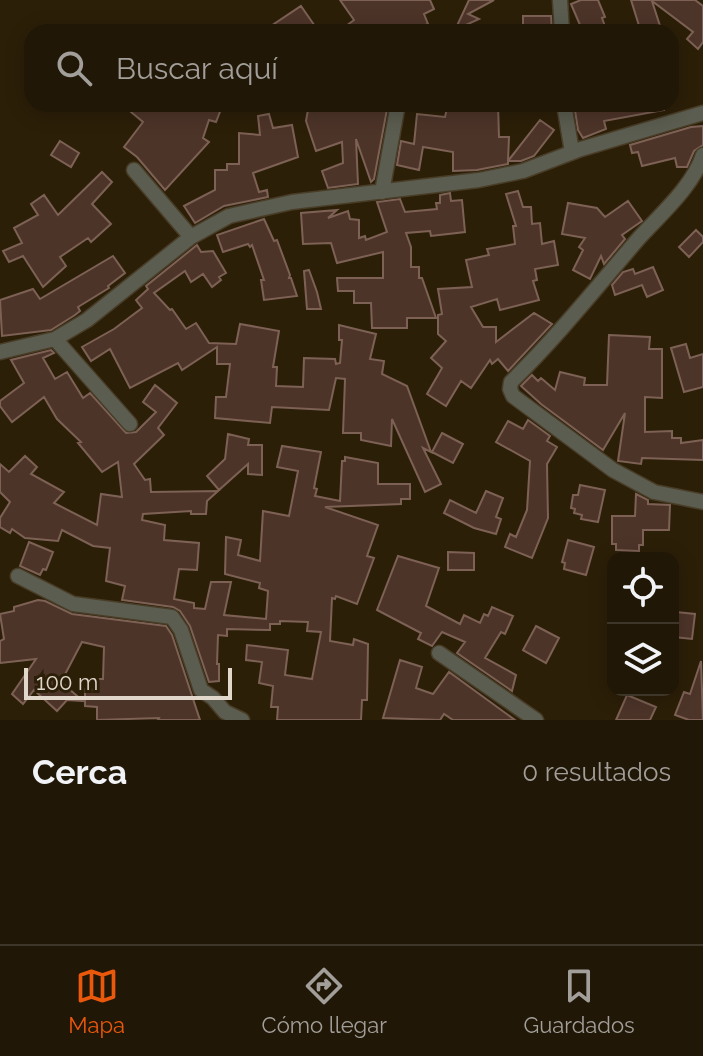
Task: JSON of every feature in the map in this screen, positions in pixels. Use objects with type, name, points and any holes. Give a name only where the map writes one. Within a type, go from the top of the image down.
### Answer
[{"type":"street","points":[[560,0],[562,24]]},
{"type":"street","points":[[382,192],[397,112]]},
{"type":"street","points":[[565,112],[572,152]]},
{"type":"street","points":[[0,352],[55,339],[87,320],[191,237],[229,216],[292,202],[523,171],[572,152],[703,113]]},
{"type":"street","points":[[703,155],[683,188],[572,318],[511,382],[510,389],[513,396],[613,470],[654,492],[703,502]]},
{"type":"street","points":[[134,170],[191,237]]},
{"type":"street","points":[[55,339],[130,424]]},
{"type":"street","points":[[18,576],[73,604],[172,617],[181,630],[201,690],[225,712],[242,720]]},
{"type":"street","points":[[439,653],[536,720]]},
{"type":"building","points":[[340,0],[430,0],[434,9],[424,14],[428,24],[349,24],[354,20]]},
{"type":"building","points":[[469,0],[494,0],[468,14],[479,19],[458,24]]},
{"type":"building","points":[[581,0],[598,0],[605,17],[602,18],[604,24],[580,24],[571,4]]},
{"type":"building","points":[[631,0],[695,0],[703,6],[703,42],[698,49],[687,39],[693,32],[652,1],[659,24],[638,24]]},
{"type":"building","points":[[301,6],[313,24],[274,24]]},
{"type":"building","points":[[523,16],[551,16],[552,24],[523,24]]},
{"type":"building","points":[[131,112],[220,112],[216,122],[209,120],[203,138],[209,142],[165,190],[137,157],[124,147],[143,122]]},
{"type":"building","points":[[308,112],[387,112],[374,179],[371,182],[356,139],[358,184],[328,188],[322,171],[343,163],[342,142],[316,151],[306,121]]},
{"type":"building","points":[[446,112],[498,112],[499,137],[509,137],[508,164],[453,171],[453,152],[423,147],[419,170],[397,165],[401,141],[414,144],[417,114],[445,117]]},
{"type":"building","points":[[575,112],[653,112],[604,121],[606,129],[583,138],[578,130]]},
{"type":"building","points":[[269,114],[273,128],[292,125],[298,157],[253,173],[259,192],[267,190],[268,197],[224,206],[195,223],[184,206],[215,190],[215,170],[227,170],[227,164],[239,164],[239,133],[260,135],[258,116]]},
{"type":"building","points":[[540,120],[554,130],[534,156],[521,161],[508,161]]},
{"type":"building","points":[[703,126],[703,145],[694,151],[687,167],[677,167],[675,158],[642,166],[638,152],[632,153],[630,145]]},
{"type":"building","points":[[60,141],[79,153],[71,167],[51,155]]},
{"type":"building","points":[[102,172],[112,182],[92,204],[111,224],[91,242],[88,238],[60,257],[66,266],[43,287],[23,256],[9,262],[3,251],[22,243],[14,228],[38,215],[31,204],[44,195],[58,215]]},
{"type":"building","points":[[518,191],[523,207],[531,207],[532,224],[540,223],[542,244],[554,241],[558,265],[535,269],[537,280],[533,281],[539,300],[500,310],[497,299],[471,307],[483,327],[496,327],[496,342],[534,313],[552,324],[508,371],[498,359],[492,364],[490,360],[471,388],[461,381],[446,406],[427,394],[442,368],[431,358],[446,341],[438,334],[438,315],[442,314],[438,289],[472,287],[466,260],[489,255],[487,249],[515,244],[513,226],[516,226],[506,194]]},
{"type":"building","points":[[450,193],[451,201],[462,200],[465,232],[431,236],[430,231],[406,233],[411,247],[411,267],[419,267],[419,278],[422,278],[436,318],[407,318],[407,328],[372,328],[371,303],[354,303],[354,291],[338,291],[337,278],[383,278],[383,252],[337,263],[331,243],[303,244],[301,213],[337,210],[328,218],[348,211],[350,219],[359,220],[359,238],[365,236],[366,240],[387,232],[377,202],[400,199],[405,212],[437,209],[440,195]]},
{"type":"building","points":[[628,201],[642,221],[622,235],[625,239],[604,264],[601,256],[590,279],[573,270],[583,250],[579,247],[585,238],[562,234],[568,203],[597,208],[605,217]]},
{"type":"building","points":[[264,219],[274,241],[277,240],[297,296],[264,300],[261,280],[264,280],[252,245],[223,252],[217,235]]},
{"type":"building","points":[[696,230],[703,237],[703,242],[689,257],[679,247]]},
{"type":"building","points":[[197,245],[201,252],[213,251],[226,273],[219,277],[221,280],[212,287],[203,274],[191,282],[185,271],[154,293],[172,309],[186,329],[196,323],[209,343],[236,344],[240,324],[279,331],[273,367],[277,367],[276,386],[303,387],[304,358],[335,359],[336,364],[340,363],[342,340],[339,340],[339,325],[376,334],[370,359],[384,361],[382,374],[407,386],[431,452],[423,448],[441,484],[425,492],[392,419],[391,446],[361,440],[361,433],[343,433],[345,379],[336,378],[329,410],[272,407],[270,423],[215,418],[216,397],[226,397],[230,364],[217,364],[217,347],[182,370],[178,363],[130,388],[110,349],[91,361],[82,347],[142,308],[136,300],[148,289],[146,286]]},
{"type":"building","points":[[113,256],[125,273],[109,288],[78,307],[80,311],[75,315],[51,330],[2,336],[0,300],[33,289],[40,299]]},
{"type":"building","points":[[653,267],[663,290],[647,297],[642,285],[615,295],[612,285],[623,272],[633,269],[635,274]]},
{"type":"building","points":[[309,270],[321,309],[307,309],[304,271]]},
{"type":"building","points":[[609,335],[650,337],[649,349],[662,349],[662,398],[645,397],[645,432],[672,431],[672,438],[681,438],[681,443],[703,440],[703,460],[642,458],[641,464],[618,461],[625,413],[603,450],[521,386],[532,375],[538,381],[541,378],[555,390],[560,372],[585,378],[584,385],[607,385]]},
{"type":"building","points":[[686,344],[690,358],[703,354],[703,387],[684,392],[671,348]]},
{"type":"building","points":[[51,350],[54,353],[43,358],[55,379],[67,372],[83,398],[90,393],[126,433],[136,432],[156,412],[143,402],[155,385],[177,403],[158,428],[164,435],[134,464],[145,480],[150,479],[151,492],[218,491],[207,501],[206,514],[191,514],[191,511],[143,514],[142,520],[165,525],[164,540],[199,543],[197,570],[179,569],[174,599],[194,603],[194,608],[205,609],[211,582],[231,582],[224,615],[266,619],[268,591],[259,588],[260,583],[225,574],[226,537],[241,540],[238,555],[260,561],[263,511],[289,516],[298,471],[277,467],[282,446],[321,452],[315,496],[340,501],[342,461],[345,457],[378,463],[378,484],[410,484],[410,499],[401,499],[401,504],[325,507],[378,525],[367,556],[374,558],[357,604],[336,596],[332,598],[330,641],[353,645],[354,639],[368,644],[367,700],[362,700],[361,720],[277,720],[278,707],[271,707],[273,686],[259,683],[262,662],[246,660],[247,645],[288,650],[285,675],[312,679],[321,632],[307,631],[308,622],[280,621],[280,624],[270,624],[270,630],[227,629],[227,636],[218,635],[219,681],[209,682],[190,626],[180,611],[173,607],[122,600],[125,586],[106,581],[110,548],[93,546],[62,530],[58,541],[25,538],[12,529],[10,533],[0,527],[0,518],[10,502],[0,492],[0,464],[9,472],[25,456],[37,467],[31,474],[64,492],[54,503],[97,525],[101,494],[122,497],[118,462],[102,472],[78,443],[81,442],[57,419],[44,397],[12,422],[0,406],[0,401],[24,383],[11,360]]},
{"type":"building","points":[[528,420],[550,436],[547,441],[557,447],[547,464],[548,518],[532,558],[505,547],[510,534],[516,537],[527,510],[530,461],[496,442],[508,421],[523,429]]},
{"type":"building","points":[[442,433],[463,444],[453,463],[432,452]]},
{"type":"building","points":[[228,434],[249,439],[248,445],[262,445],[262,475],[248,474],[248,464],[219,490],[207,476],[225,459]]},
{"type":"building","points":[[580,485],[605,490],[598,522],[581,519],[582,515],[574,513],[575,509],[571,508],[573,495],[578,495]]},
{"type":"building","points":[[486,491],[503,498],[496,517],[501,519],[496,534],[474,528],[444,513],[450,500],[476,513]]},
{"type":"building","points":[[636,494],[648,500],[648,504],[670,505],[669,530],[643,530],[643,545],[639,545],[639,551],[616,550],[616,544],[612,544],[612,516],[635,516]]},
{"type":"building","points":[[568,540],[594,547],[586,575],[564,569],[565,563],[562,562]]},
{"type":"building","points":[[29,542],[53,552],[46,570],[43,569],[40,575],[20,566]]},
{"type":"building","points":[[448,552],[474,553],[474,570],[448,570]]},
{"type":"building","points":[[398,556],[439,568],[426,606],[460,624],[464,615],[480,623],[492,607],[513,616],[505,634],[501,632],[485,658],[516,675],[512,691],[457,653],[465,642],[442,632],[432,646],[418,639],[421,633],[377,610]]},
{"type":"building","points":[[38,600],[72,614],[166,626],[172,635],[200,720],[97,720],[97,707],[85,706],[85,689],[94,690],[94,679],[103,679],[104,647],[82,642],[61,682],[83,701],[67,700],[57,711],[34,690],[23,704],[12,694],[36,659],[0,663],[0,641],[4,639],[0,614]]},
{"type":"building","points":[[679,612],[695,614],[692,639],[679,638]]},
{"type":"building","points":[[536,626],[559,638],[546,663],[523,650]]},
{"type":"building","points":[[400,660],[422,667],[416,688],[433,694],[449,672],[515,720],[453,720],[444,714],[440,720],[383,718]]},
{"type":"building","points":[[701,661],[703,720],[689,720],[675,715],[684,692],[690,694]]},
{"type":"building","points":[[627,696],[656,707],[650,720],[616,720]]}]
